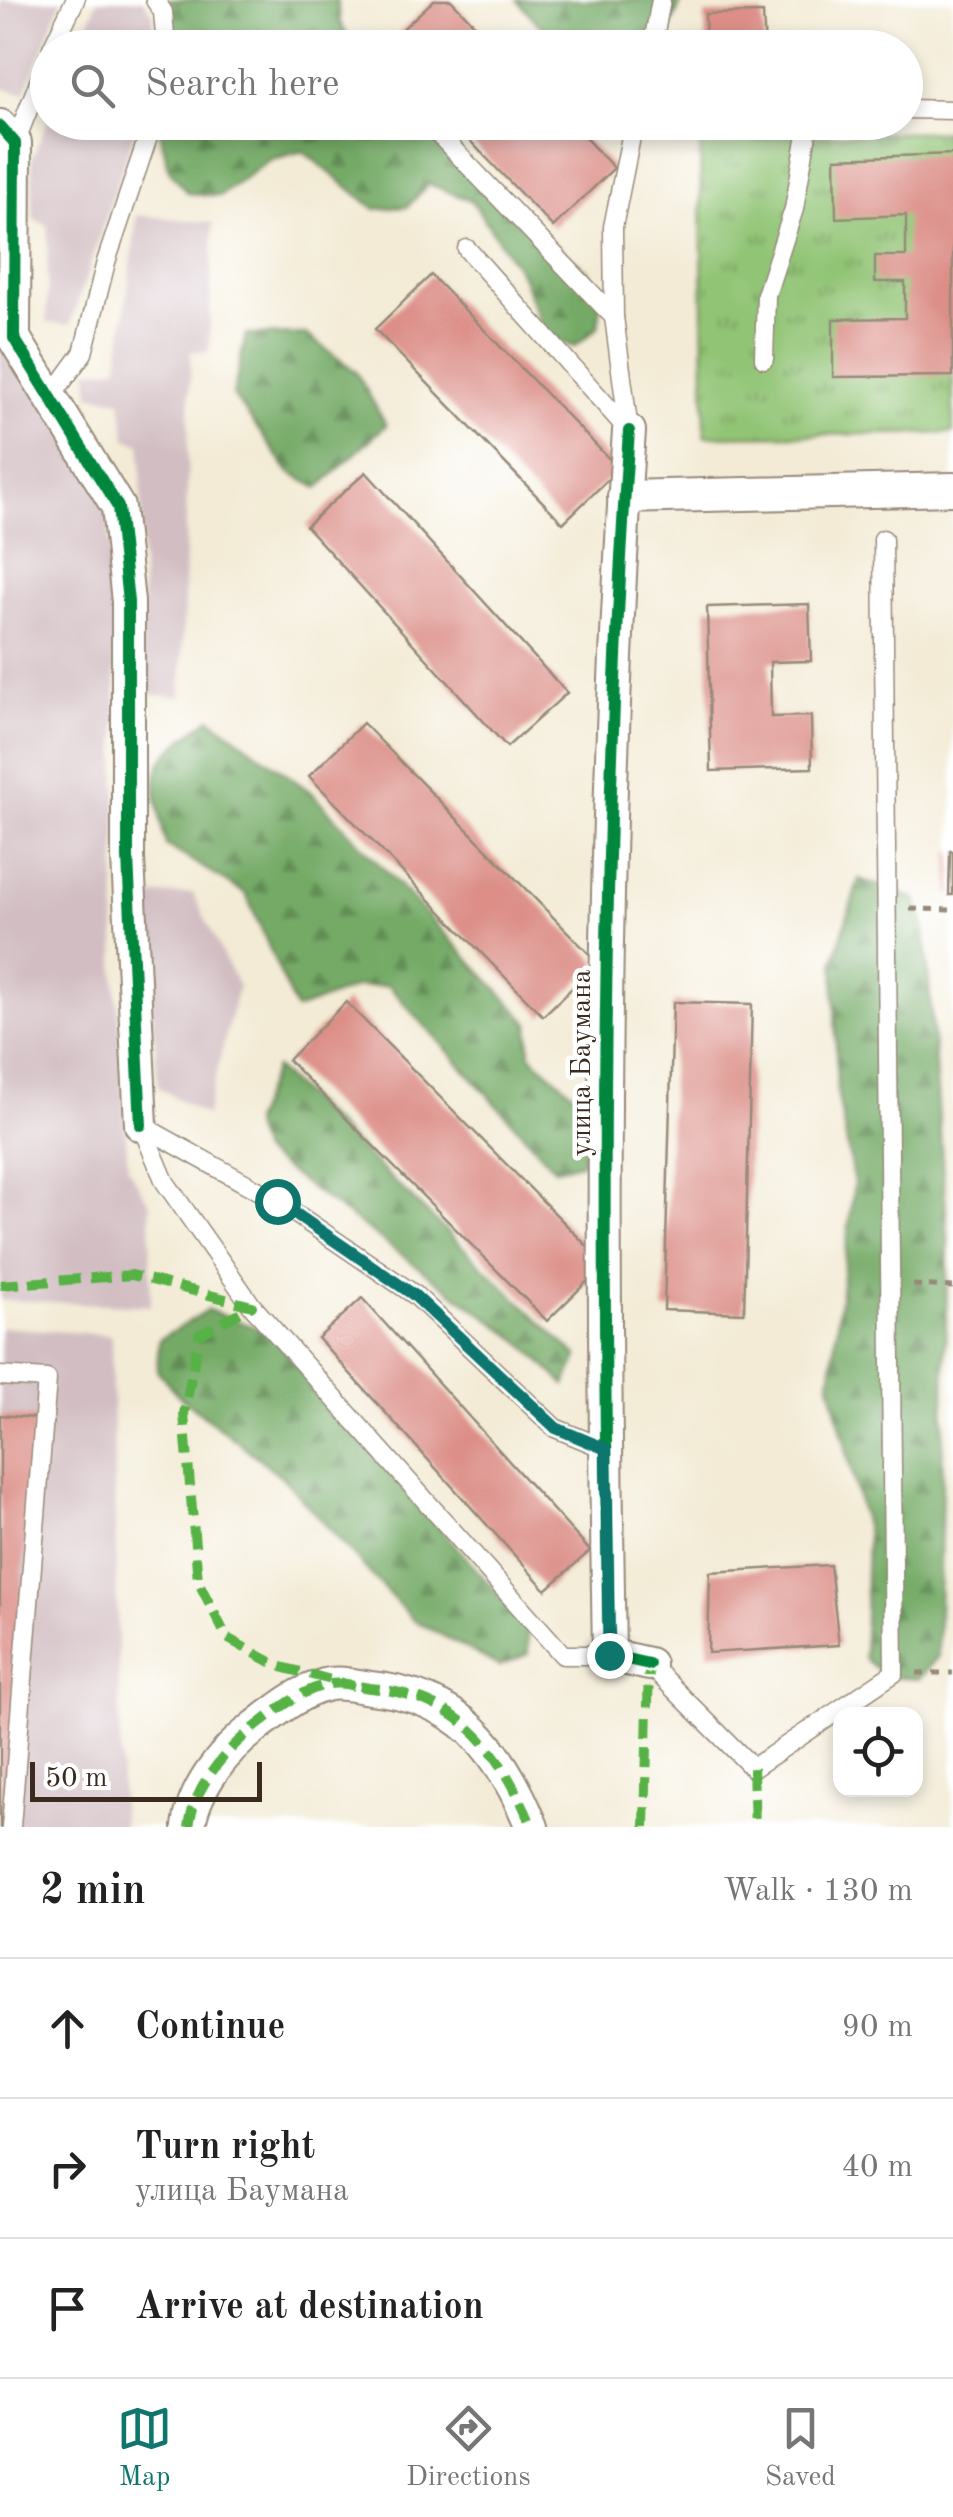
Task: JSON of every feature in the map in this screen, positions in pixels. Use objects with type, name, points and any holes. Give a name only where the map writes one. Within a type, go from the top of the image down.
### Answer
[{"type":"street","points":[[7,134],[14,338],[118,508],[128,602],[128,858],[141,1126]]},
{"type":"street","name":"улица Баумана","points":[[609,1655],[606,1449],[610,798],[629,431]]},
{"type":"street","points":[[624,497],[953,489]]},
{"type":"street","points":[[609,1655],[648,1664]]},
{"type":"street","points":[[189,1827],[191,1809],[229,1747],[288,1701],[328,1683],[409,1691],[466,1721],[512,1778],[532,1827]]},
{"type":"lane","points":[[60,30],[74,0]]},
{"type":"lane","points":[[156,0],[163,12],[164,30]]},
{"type":"lane","points":[[655,30],[661,0]]},
{"type":"lane","points":[[7,134],[30,92]]},
{"type":"lane","points":[[923,109],[953,110]]},
{"type":"lane","points":[[51,396],[84,353],[106,262],[147,140]]},
{"type":"lane","points":[[444,140],[614,317]]},
{"type":"lane","points":[[629,431],[614,317],[612,227],[630,140]]},
{"type":"lane","points":[[764,360],[766,295],[794,210],[806,140]]},
{"type":"lane","points":[[468,249],[629,431]]},
{"type":"lane","points":[[648,1664],[753,1768],[894,1674],[884,540]]},
{"type":"lane","points":[[141,1126],[277,1201],[414,1295],[556,1428],[606,1449]]},
{"type":"lane","points":[[141,1126],[166,1182],[252,1306],[563,1655],[609,1655]]},
{"type":"lane","points":[[0,1376],[47,1379],[11,1827]]},
{"type":"path","points":[[887,908],[953,910]]},
{"type":"path","points":[[890,1284],[953,1287]]},
{"type":"path","points":[[894,1674],[953,1673]]},
{"type":"shaded area","points":[[0,0],[62,0],[50,30],[30,30],[30,78],[24,93],[0,88]]},
{"type":"shaded area","points":[[98,0],[143,0],[153,14],[153,30],[85,30]]},
{"type":"shaded area","points":[[40,140],[131,140],[70,325],[47,323],[48,226],[33,219],[32,159]]},
{"type":"shaded area","points":[[0,150],[18,335],[106,460],[117,726],[115,970],[128,1168],[150,1204],[151,1306],[0,1300]]},
{"type":"shaded area","points":[[137,215],[213,223],[209,352],[191,351],[181,697],[143,694],[141,444],[126,439],[121,400],[90,394],[88,370],[118,368]]},
{"type":"shaded area","points":[[193,893],[238,986],[206,1116],[158,1087],[147,938],[145,896]]},
{"type":"shaded area","points":[[0,1327],[111,1335],[122,1827],[0,1827]]},
{"type":"green space","points":[[159,0],[337,0],[344,30],[164,30]]},
{"type":"green space","points":[[517,0],[682,0],[670,30],[544,30]]},
{"type":"green space","points":[[953,131],[953,433],[705,436],[700,140],[923,140],[923,132]]},
{"type":"green space","points":[[162,140],[441,140],[491,195],[587,270],[602,296],[598,327],[574,347],[545,336],[523,277],[472,201],[429,184],[407,207],[375,209],[303,151],[269,160],[220,196],[188,193],[169,170]]},
{"type":"green space","points":[[306,334],[356,372],[386,425],[318,488],[290,473],[233,395],[246,335]]},
{"type":"green space","points":[[210,718],[312,793],[529,1023],[530,1055],[582,1101],[584,1162],[555,1169],[388,985],[356,987],[296,1010],[246,894],[166,845],[157,799],[158,771],[163,759]]},
{"type":"green space","points":[[859,879],[916,899],[925,929],[948,1238],[938,1656],[919,1679],[886,1677],[864,1658],[867,1534],[830,1383],[854,1183],[837,1090],[834,961]]},
{"type":"green space","points":[[275,1068],[578,1357],[565,1385],[521,1342],[261,1152],[252,1123]]},
{"type":"green space","points":[[208,1310],[268,1332],[527,1627],[528,1654],[499,1666],[412,1619],[280,1475],[178,1395],[157,1370],[159,1340]]},
{"type":"building","points":[[434,0],[451,0],[480,30],[402,30]]},
{"type":"building","points":[[763,13],[764,30],[705,30],[705,14]]},
{"type":"building","points":[[469,140],[587,140],[614,168],[553,227]]},
{"type":"building","points":[[953,154],[953,376],[833,377],[833,319],[905,318],[905,282],[875,282],[875,256],[906,256],[906,215],[836,218],[835,158]]},
{"type":"building","points":[[431,275],[619,469],[563,523],[375,329]]},
{"type":"building","points":[[366,472],[567,693],[507,747],[306,526]]},
{"type":"building","points":[[809,604],[811,661],[770,662],[771,717],[811,716],[812,768],[711,771],[707,607]]},
{"type":"building","points":[[363,723],[598,963],[543,1016],[309,776]]},
{"type":"building","points":[[953,851],[953,895],[949,895]]},
{"type":"building","points":[[346,1002],[605,1264],[547,1321],[288,1060]]},
{"type":"building","points":[[673,1002],[752,1004],[744,1313],[664,1310]]},
{"type":"building","points":[[362,1298],[590,1551],[546,1590],[318,1338]]},
{"type":"building","points":[[0,1415],[35,1418],[3,1827],[0,1827]]},
{"type":"building","points":[[830,1565],[839,1645],[708,1653],[710,1572]]},
{"type":"marked path","points":[[0,1285],[132,1275],[252,1306],[199,1335],[184,1414],[198,1581],[227,1638],[278,1666],[354,1686]]},
{"type":"marked path","points":[[645,1827],[649,1664]]},
{"type":"marked path","points":[[189,1827],[203,1785],[232,1748],[296,1697],[336,1684],[401,1693],[452,1715],[490,1750],[506,1773],[532,1827]]},
{"type":"marked path","points":[[753,1768],[755,1827]]},
{"type":"cycle path","points":[[0,126],[15,143],[14,338],[118,507],[128,602],[128,858],[141,1125]]},
{"type":"cycle path","points":[[629,431],[608,890],[605,1349],[609,1655],[649,1664]]},
{"type":"route","points":[[277,1201],[414,1295],[556,1428],[606,1449],[609,1655]]}]
